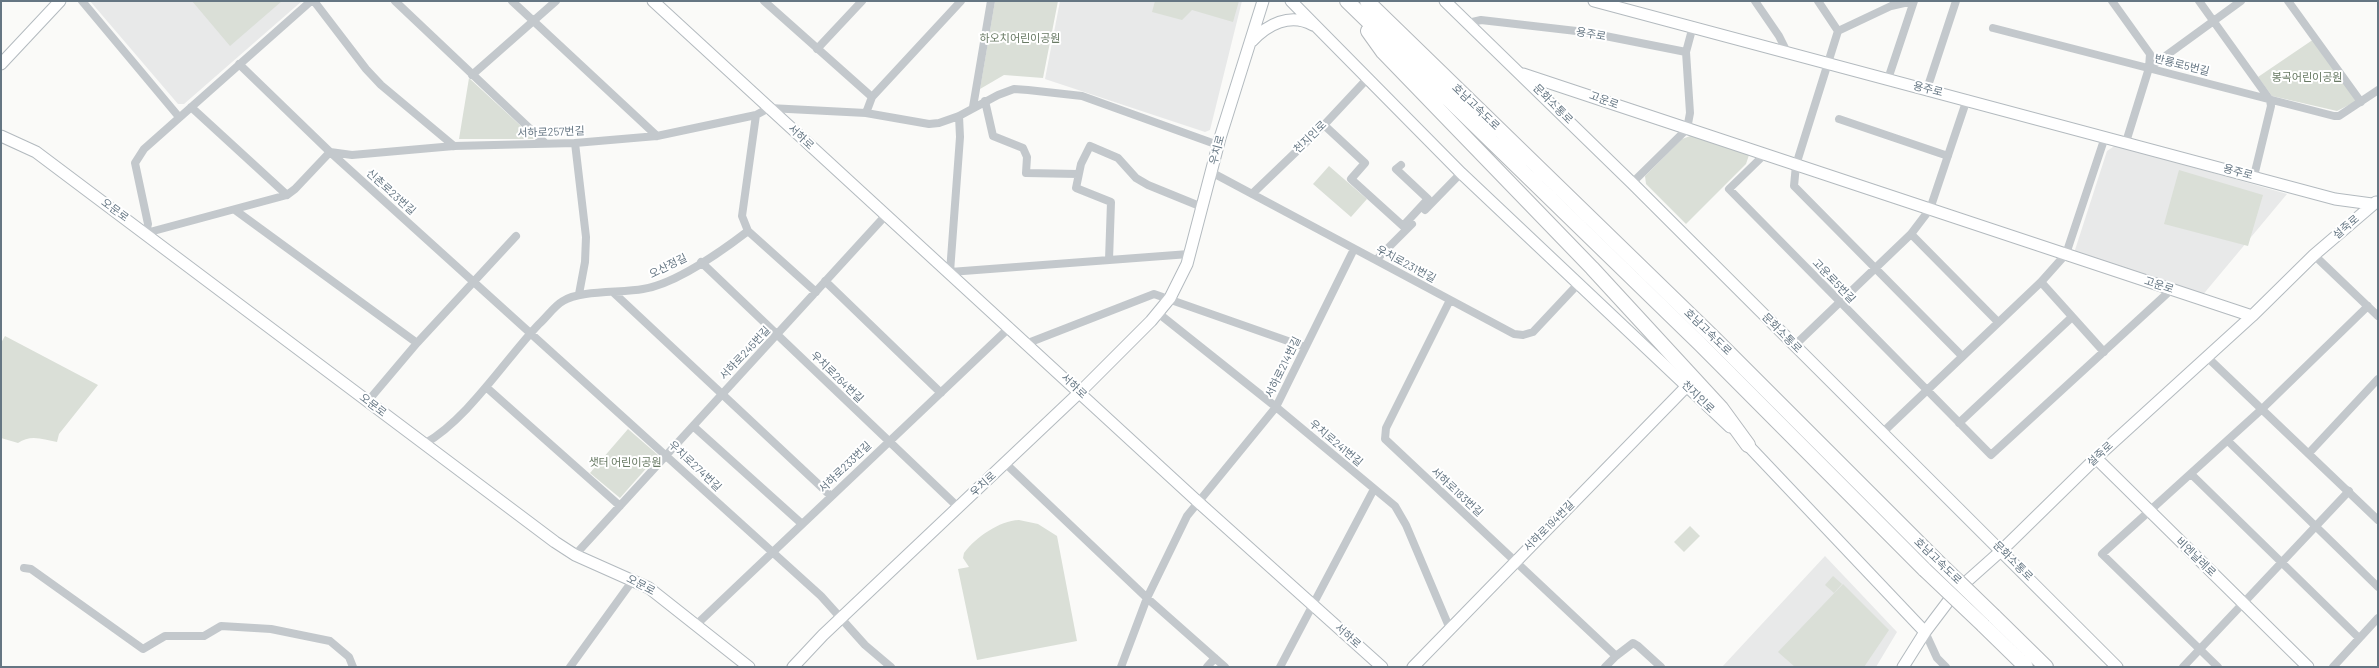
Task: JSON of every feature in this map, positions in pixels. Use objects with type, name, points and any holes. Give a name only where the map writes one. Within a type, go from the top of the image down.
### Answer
[{"type":"highway","points":[[1345,1],[1383,52],[1592,268],[1721,408],[1748,445]]},
{"type":"highway","name":"호남고속도로","points":[[1345,1],[1700,344],[1925,570],[2026,667]]},
{"type":"highway","name":"호남고속도로","points":[[1367,1],[1713,337],[1935,559],[2046,667]]},
{"type":"street","points":[[1,64],[60,1]]},
{"type":"street","points":[[82,1],[179,117]]},
{"type":"street","points":[[311,1],[144,149],[135,163],[148,224],[146,233],[287,195],[295,189],[330,152]]},
{"type":"street","points":[[314,1],[366,69],[381,85],[454,146]]},
{"type":"street","points":[[395,1],[544,143]]},
{"type":"street","points":[[512,1],[657,136]]},
{"type":"street","points":[[472,75],[534,22],[556,1]]},
{"type":"street","name":"서하로","points":[[653,1],[886,216],[1028,343],[1197,501],[1382,667]]},
{"type":"street","points":[[764,1],[872,97]]},
{"type":"street","points":[[817,49],[862,1]]},
{"type":"street","points":[[866,113],[872,97],[961,1]]},
{"type":"street","points":[[973,107],[991,1]]},
{"type":"street","name":"우치로","points":[[797,666],[841,618],[1080,392],[1158,313],[1170,298],[1182,277],[1190,254],[1218,145],[1263,1]]},
{"type":"street","name":"천지인로","points":[[1291,1],[1461,173],[1748,445],[1925,632]]},
{"type":"street","name":"문화소통로","points":[[1445,1],[1521,73],[2118,667]]},
{"type":"street","name":"용주로","points":[[1594,1],[1694,26],[1828,64],[2254,176],[2335,199],[2375,202]]},
{"type":"street","points":[[1755,1],[1779,36],[1787,52]]},
{"type":"street","points":[[1818,1],[1838,31]]},
{"type":"street","points":[[1914,1],[1891,6],[1838,31],[1796,165],[1794,186],[1962,356]]},
{"type":"street","points":[[1888,79],[1914,1]]},
{"type":"street","points":[[1927,89],[1956,1]]},
{"type":"street","points":[[2112,1],[2150,54],[2150,68],[2126,142]]},
{"type":"street","points":[[2199,1],[2270,100],[2271,106],[2254,176]]},
{"type":"street","points":[[2150,68],[2242,1]]},
{"type":"street","points":[[2288,1],[2361,102]]},
{"type":"street","points":[[1250,43],[1263,29],[1279,22],[1300,20],[1317,27]]},
{"type":"street","name":"용주로","points":[[1468,23],[1481,20],[1585,32],[1686,52]]},
{"type":"street","points":[[1632,183],[1687,129],[1690,113],[1686,52],[1694,26]]},
{"type":"street","name":"반룡로5번길","points":[[1993,28],[2334,116],[2339,116],[2378,90]]},
{"type":"street","name":"신촌로23번길","points":[[239,64],[330,152],[531,333]]},
{"type":"street","name":"고운로","points":[[1521,73],[1573,89],[1687,129],[2252,316]]},
{"type":"street","name":"천지인로","points":[[1252,194],[1324,125],[1367,79]]},
{"type":"street","points":[[769,108],[866,113],[929,124],[939,123],[959,116],[985,101],[1014,89],[1082,96],[1218,145]]},
{"type":"street","points":[[1794,346],[1874,267],[1910,234],[1930,209],[1968,100]]},
{"type":"street","points":[[985,101],[993,136],[1023,148],[1027,157],[1026,173],[1078,174]]},
{"type":"street","points":[[191,107],[287,195]]},
{"type":"street","name":"서하로257번길","points":[[330,152],[352,155],[454,146],[575,143],[657,136],[756,115],[769,108]]},
{"type":"street","points":[[756,115],[742,216],[748,230],[816,292]]},
{"type":"street","points":[[959,116],[960,137],[950,272],[1190,254]]},
{"type":"street","points":[[1839,119],[1948,156]]},
{"type":"street","points":[[1324,125],[1365,163],[1351,179],[1403,226],[1428,199],[1396,169],[1401,165]]},
{"type":"street","name":"오문로","points":[[1,136],[36,152],[146,233],[424,444],[575,555],[649,588],[697,624],[749,667]]},
{"type":"street","points":[[1882,433],[2041,282],[2066,254],[2105,137]]},
{"type":"street","points":[[575,143],[586,237],[585,262],[579,294]]},
{"type":"street","points":[[1110,260],[1111,202],[1076,188],[1078,174],[1090,146],[1118,158],[1136,178],[1148,186],[1202,207]]},
{"type":"street","name":"고운로5번길","points":[[1765,154],[1729,189],[1991,455],[2172,289]]},
{"type":"street","name":"우치로231번길","points":[[1211,172],[1514,334],[1523,335],[1533,332],[1579,284]]},
{"type":"street","points":[[1376,260],[1461,173]]},
{"type":"street","name":"설죽로","points":[[1903,667],[1925,632],[1956,591],[2002,550],[2096,458],[2252,316],[2314,255],[2375,202]]},
{"type":"street","points":[[235,210],[417,343]]},
{"type":"street","name":"서하로245번길","points":[[575,555],[886,216]]},
{"type":"street","name":"오산정길","points":[[424,444],[437,436],[486,386],[531,333],[563,300],[579,294],[614,293],[655,286],[701,262],[748,230]]},
{"type":"street","points":[[1910,234],[1998,322]]},
{"type":"street","points":[[368,401],[417,343],[516,236]]},
{"type":"street","name":"서하로214번길","points":[[1197,501],[1276,407],[1354,249]]},
{"type":"street","points":[[2314,255],[2378,316]]},
{"type":"street","name":"우치로264번길","points":[[701,262],[958,507]]},
{"type":"street","points":[[825,281],[941,393]]},
{"type":"street","points":[[2041,282],[2104,352]]},
{"type":"street","points":[[614,293],[830,496]]},
{"type":"street","points":[[1028,343],[1154,294],[1170,298],[1305,347]]},
{"type":"street","name":"서하로183번길","points":[[1450,300],[1386,428],[1385,439],[1616,656]]},
{"type":"street","points":[[2218,667],[2102,554],[2228,441],[2368,306]]},
{"type":"street","name":"우치로241번길","points":[[1158,313],[1276,407],[1374,489],[1399,513],[1450,629]]},
{"type":"street","points":[[1959,423],[2072,317]]},
{"type":"street","name":"서하로233번길","points":[[697,624],[830,496],[1010,327]]},
{"type":"street","name":"우치로274번길","points":[[531,333],[667,454],[828,602],[866,645],[891,667]]},
{"type":"street","points":[[2207,357],[2378,520]]},
{"type":"street","points":[[2309,453],[2378,380]]},
{"type":"street","points":[[486,386],[620,506]]},
{"type":"street","name":"서하로194번길","points":[[1413,667],[1514,561],[1687,386]]},
{"type":"street","points":[[693,426],[802,524]]},
{"type":"street","points":[[2228,441],[2378,587]]},
{"type":"street","name":"비엔날레로","points":[[2096,458],[2308,667]]},
{"type":"street","points":[[1005,463],[1147,598],[1225,667]]},
{"type":"street","points":[[2191,474],[2359,638]]},
{"type":"street","points":[[1280,667],[1374,489]]},
{"type":"street","points":[[2183,667],[2349,491]]},
{"type":"street","points":[[1121,667],[1147,598],[1187,516],[1197,501]]},
{"type":"street","points":[[24,568],[31,569],[143,649],[165,636],[204,636],[221,626],[271,629],[330,641],[349,657],[354,667]]},
{"type":"street","points":[[570,667],[633,580]]},
{"type":"street","points":[[2333,667],[2378,619]]},
{"type":"street","points":[[1925,632],[1937,658],[1946,667]]},
{"type":"street","points":[[1605,667],[1633,643],[1661,667]]},
{"type":"street","points":[[1207,667],[1215,658]]},
{"type":"shaded area","points":[[90,1],[302,1],[184,104],[178,104]]},
{"type":"shaded area","points":[[1060,1],[1242,1],[1210,130],[1205,132],[1045,79]]},
{"type":"shaded area","points":[[2116,145],[2287,194],[2201,297],[2074,253],[2107,151]]},
{"type":"shaded area","points":[[1825,556],[1897,632],[1876,667],[1722,667]]},
{"type":"green space","points":[[192,1],[282,1],[230,46]]},
{"type":"green space","name":"하오치어린이공원","points":[[995,1],[1058,1],[1043,78],[1004,75],[980,89]]},
{"type":"green space","points":[[1155,1],[1239,1],[1233,22],[1192,10],[1182,20],[1152,12]]},
{"type":"green space","name":"봉곡어린이공원","points":[[2314,39],[2357,101],[2337,111],[2272,96],[2258,77]]},
{"type":"green space","points":[[469,78],[535,139],[459,139]]},
{"type":"green space","points":[[1693,135],[1749,155],[1746,164],[1686,224],[1646,184],[1645,176],[1682,139]]},
{"type":"green space","points":[[1329,166],[1367,199],[1351,217],[1313,184]]},
{"type":"green space","points":[[2179,170],[2263,195],[2248,246],[2164,224]]},
{"type":"green space","points":[[5,336],[98,385],[59,434],[57,442],[32,438],[18,443],[1,438],[1,343]]},
{"type":"green space","name":"샛터 어린이공원","points":[[628,429],[658,455],[620,498],[590,473]]},
{"type":"green space","points":[[1019,520],[1038,524],[1057,536],[1077,641],[977,660],[958,569],[969,567],[963,558],[964,553],[981,536],[1004,523]]},
{"type":"green space","points":[[1690,526],[1700,536],[1684,552],[1674,542]]},
{"type":"green space","points":[[1833,576],[1842,584],[1834,593],[1825,585]]},
{"type":"green space","points":[[1843,584],[1889,630],[1864,667],[1795,667],[1778,652]]}]
